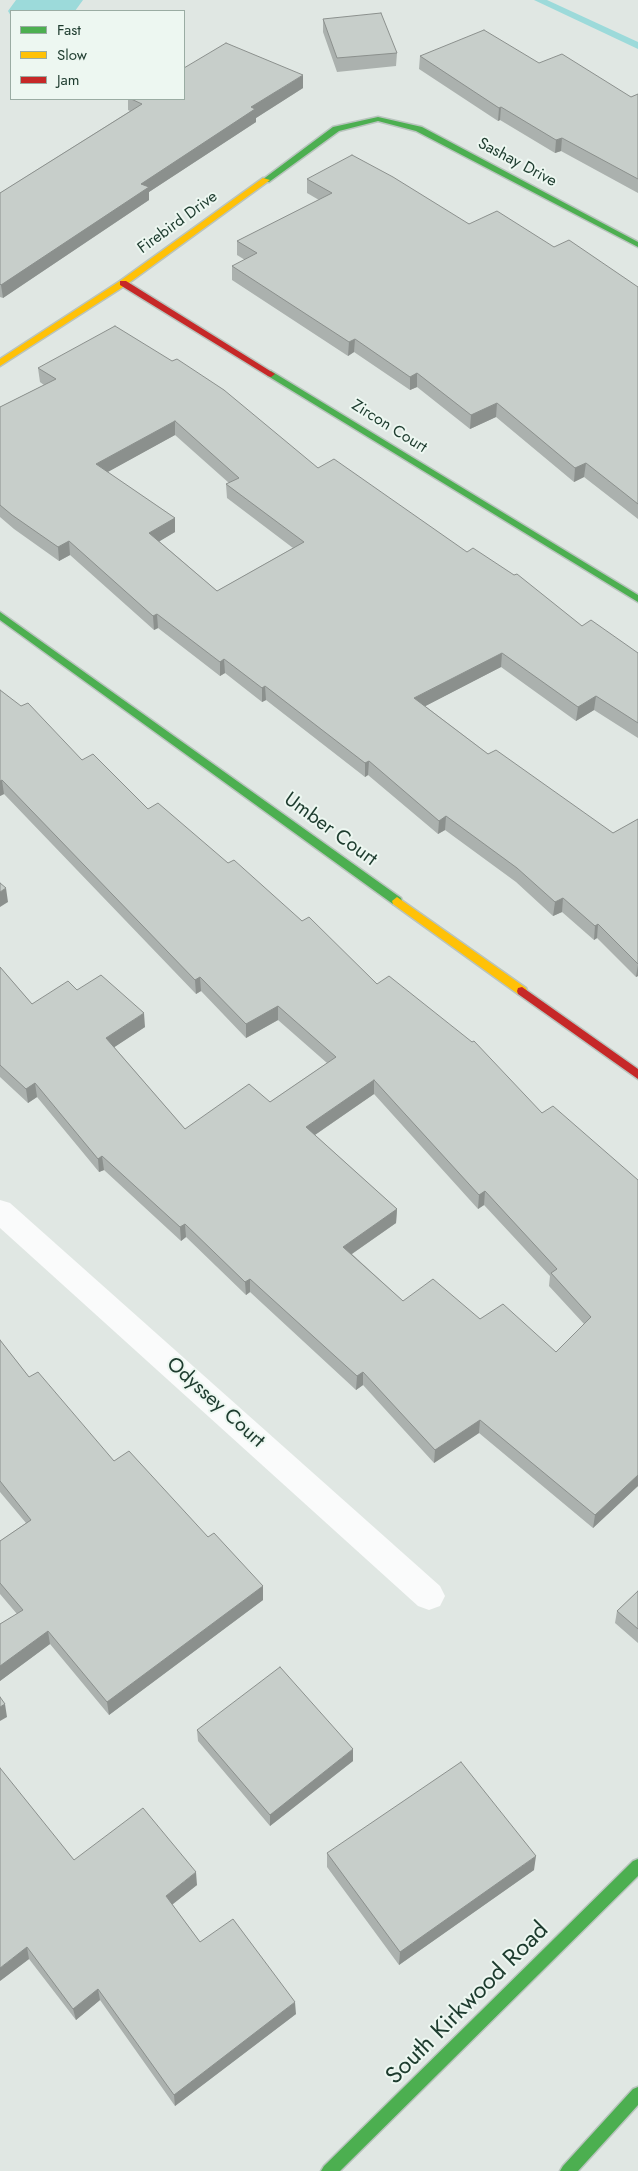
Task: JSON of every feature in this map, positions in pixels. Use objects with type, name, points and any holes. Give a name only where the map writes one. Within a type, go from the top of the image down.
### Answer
[{"type":"street","name":"Sashay Drive","points":[[378,119],[419,130],[638,245]]},
{"type":"street","name":"Firebird Drive","points":[[0,363],[123,283],[336,129],[378,119]]},
{"type":"street","name":"Zircon Court","points":[[123,283],[638,599]]},
{"type":"street","name":"Umber Court","points":[[0,615],[638,1075]]},
{"type":"street","name":"Odyssey Court","points":[[0,1211],[429,1596]]},
{"type":"street","name":"South Kirkwood Road","points":[[328,2171],[638,1866]]},
{"type":"street","points":[[568,2171],[638,2094]]},
{"type":"building","points":[[381,13],[397,53],[337,58],[323,19]]},
{"type":"building","points":[[484,30],[539,63],[562,54],[631,97],[638,94],[638,179],[562,138],[556,140],[501,107],[499,108],[420,56]]},
{"type":"building","points":[[226,43],[303,75],[251,107],[255,109],[141,184],[149,187],[1,285],[0,193],[142,104],[133,100],[185,100],[185,67]]},
{"type":"building","points":[[352,155],[393,177],[469,224],[497,211],[554,247],[569,240],[638,287],[638,504],[586,463],[575,468],[497,403],[471,415],[417,373],[410,377],[355,339],[349,342],[232,266],[257,253],[237,241],[332,193],[307,179]]},
{"type":"building","points":[[115,326],[172,361],[177,359],[224,390],[318,468],[334,459],[467,552],[473,548],[514,575],[517,574],[582,626],[591,620],[638,653],[638,723],[596,696],[578,707],[502,653],[414,698],[488,754],[496,750],[613,833],[638,819],[638,964],[598,924],[595,926],[563,898],[555,902],[517,868],[446,816],[439,821],[369,761],[365,763],[265,686],[262,688],[224,659],[220,662],[157,614],[153,616],[69,541],[58,547],[0,505],[0,407],[56,379],[38,368]],"holes":[[[175,421],[239,478],[226,484],[304,542],[217,591],[149,533],[175,518],[96,464]]]},
{"type":"building","points":[[0,690],[21,706],[28,703],[82,760],[93,754],[148,809],[158,803],[228,863],[234,860],[302,921],[309,917],[377,984],[389,976],[472,1042],[474,1041],[542,1113],[553,1106],[638,1180],[638,1475],[595,1515],[480,1420],[435,1450],[363,1372],[357,1376],[250,1279],[245,1282],[185,1224],[180,1227],[102,1156],[98,1159],[35,1083],[26,1089],[0,1065],[0,967],[32,1004],[68,981],[77,990],[101,975],[144,1013],[106,1038],[185,1129],[249,1084],[270,1102],[336,1057],[278,1006],[246,1024],[200,977],[195,980],[2,780],[0,781]],"holes":[[[374,1080],[479,1195],[485,1191],[557,1269],[551,1273],[591,1317],[556,1352],[503,1304],[480,1319],[433,1279],[403,1301],[343,1247],[397,1209],[306,1127]]]},
{"type":"building","points":[[0,883],[6,888],[0,892]]},
{"type":"building","points":[[0,1340],[29,1377],[38,1372],[114,1461],[129,1451],[208,1537],[214,1533],[263,1586],[107,1702],[48,1631],[0,1666],[0,1624],[23,1610],[0,1583],[0,1541],[31,1520],[0,1481]]},
{"type":"building","points":[[638,1591],[638,1629],[617,1611]]},
{"type":"building","points":[[280,1667],[353,1749],[270,1815],[197,1730]]},
{"type":"building","points":[[0,1697],[5,1704],[0,1707]]},
{"type":"building","points":[[461,1762],[536,1856],[400,1952],[327,1853]]},
{"type":"building","points":[[0,1768],[74,1860],[143,1808],[196,1872],[166,1896],[200,1942],[233,1919],[295,2002],[174,2095],[98,1989],[73,2009],[27,1947],[0,1968]]},
{"type":"waterway","points":[[39,10],[54,0]]},
{"type":"waterway","points":[[539,0],[638,46]]},
{"type":"traffic: fast","points":[[266,180],[336,129],[378,119],[419,129],[638,245]]},
{"type":"traffic: fast","points":[[271,374],[638,599]]},
{"type":"traffic: fast","points":[[0,615],[397,901]]},
{"type":"traffic: fast","points":[[329,2171],[638,1866]]},
{"type":"traffic: fast","points":[[568,2171],[638,2094]]},
{"type":"traffic: slow","points":[[0,363],[123,283],[266,180]]},
{"type":"traffic: slow","points":[[397,901],[522,991]]},
{"type":"traffic: jam","points":[[123,283],[271,374]]},
{"type":"traffic: jam","points":[[522,991],[638,1075]]}]
